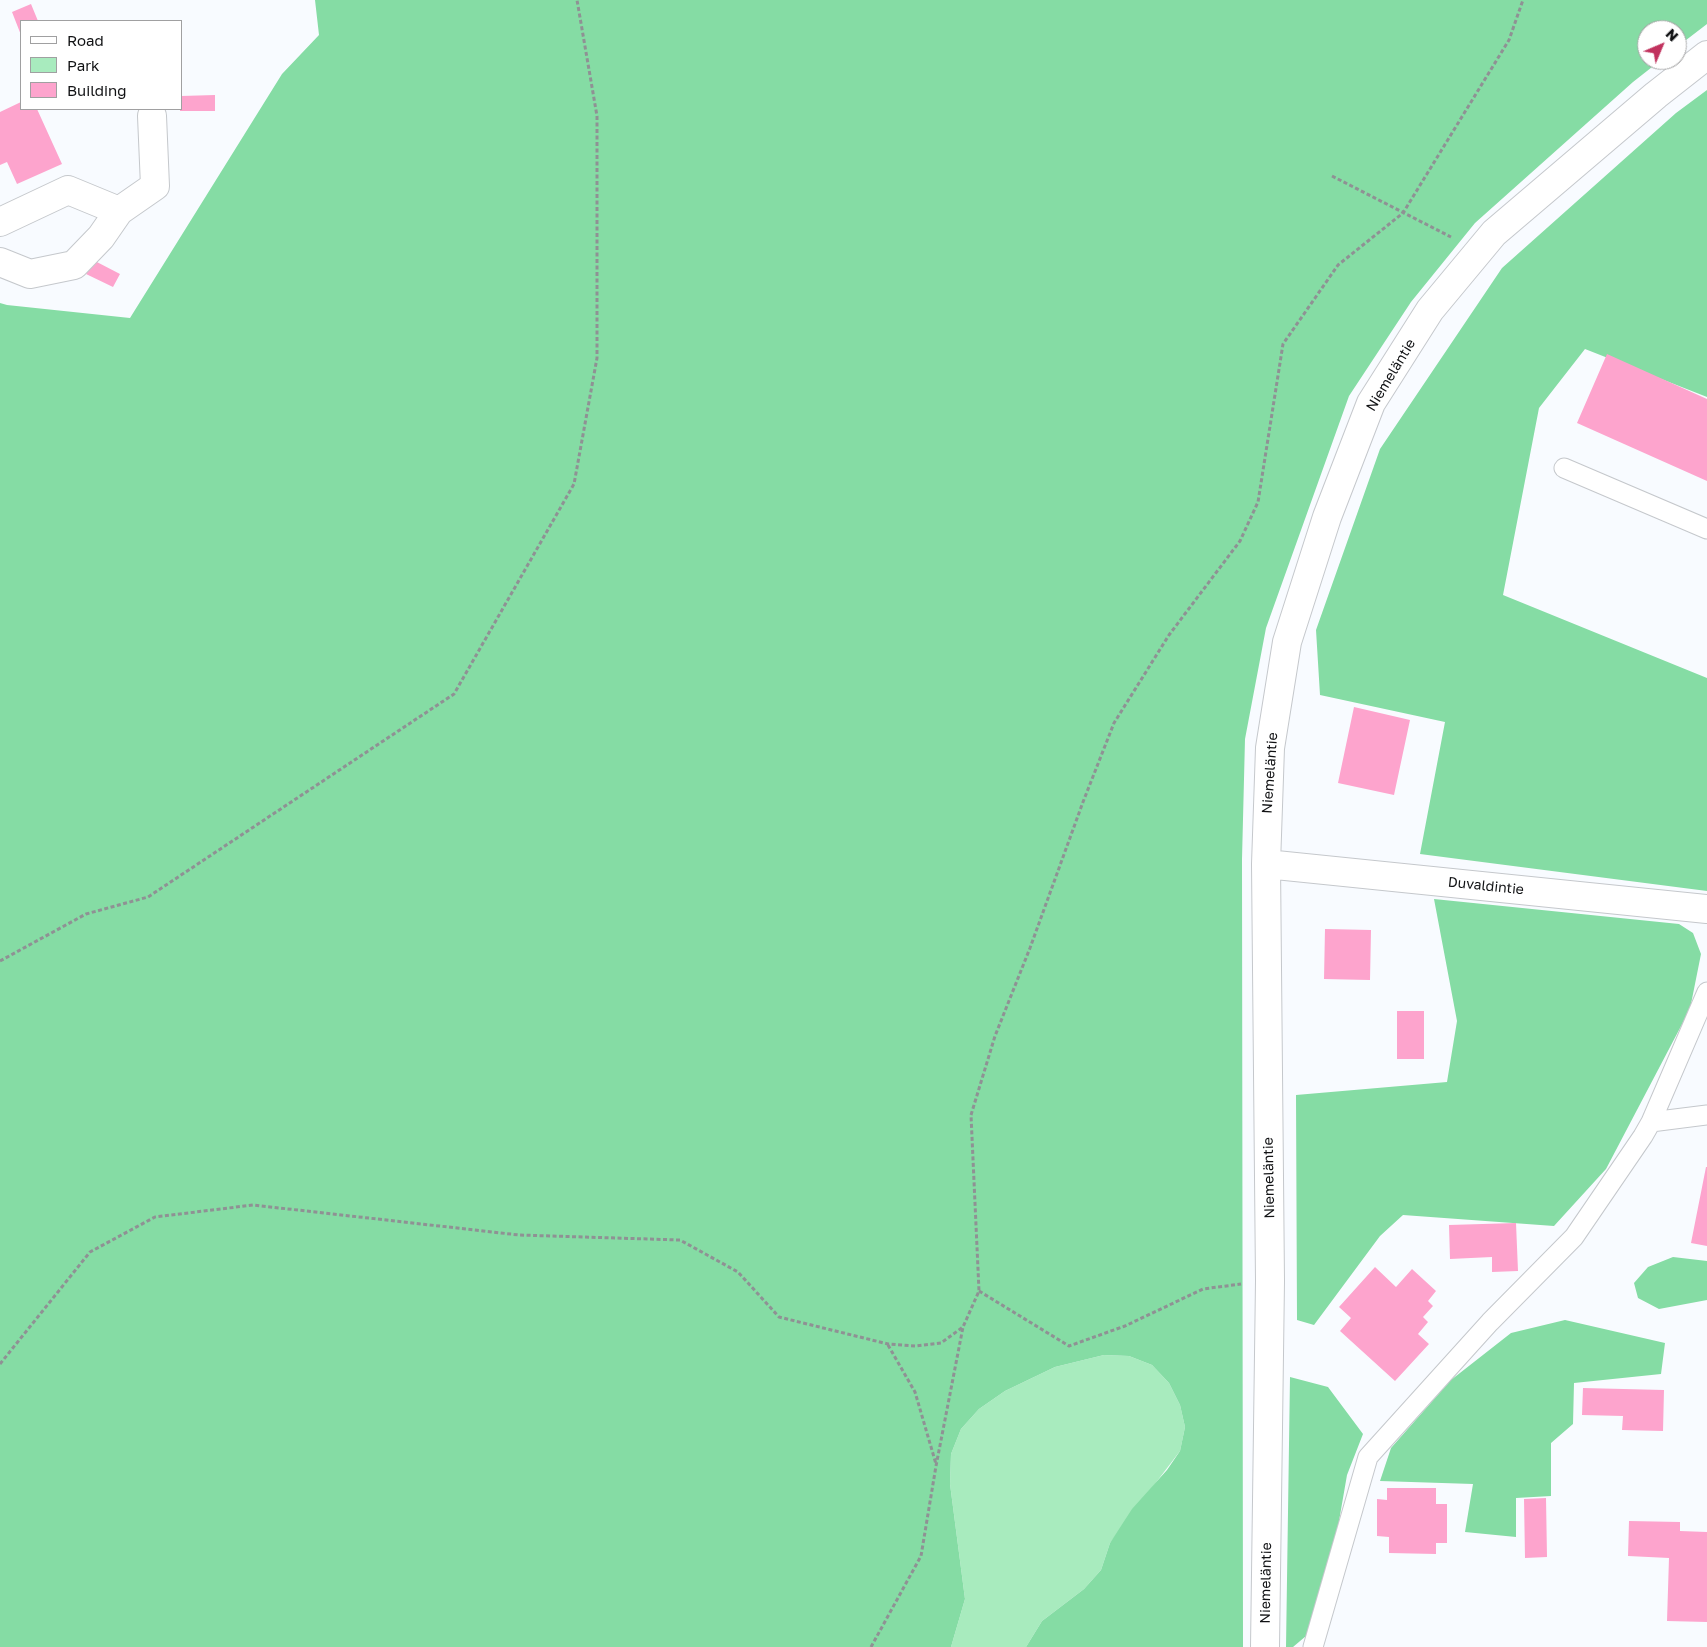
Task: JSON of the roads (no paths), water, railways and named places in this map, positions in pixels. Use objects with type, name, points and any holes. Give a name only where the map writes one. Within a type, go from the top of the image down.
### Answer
[{"type":"street","name":"Niemeläntie","points":[[1266,1647],[1270,1281],[1266,864],[1270,748],[1287,642],[1327,517],[1371,403],[1430,310],[1494,233],[1656,95],[1707,55]]},
{"type":"street","points":[[0,262],[30,274],[74,265],[101,236],[119,211],[155,186],[152,116]]},
{"type":"street","points":[[0,222],[68,190],[119,211]]},
{"type":"street","name":"Duvaldintie","points":[[1266,864],[1707,909]]},
{"type":"lane","points":[[1564,468],[1707,529]]},
{"type":"lane","points":[[1313,1647],[1368,1457],[1490,1322],[1574,1237],[1651,1122],[1707,992]]},
{"type":"lane","points":[[1651,1122],[1707,1115]]}]
